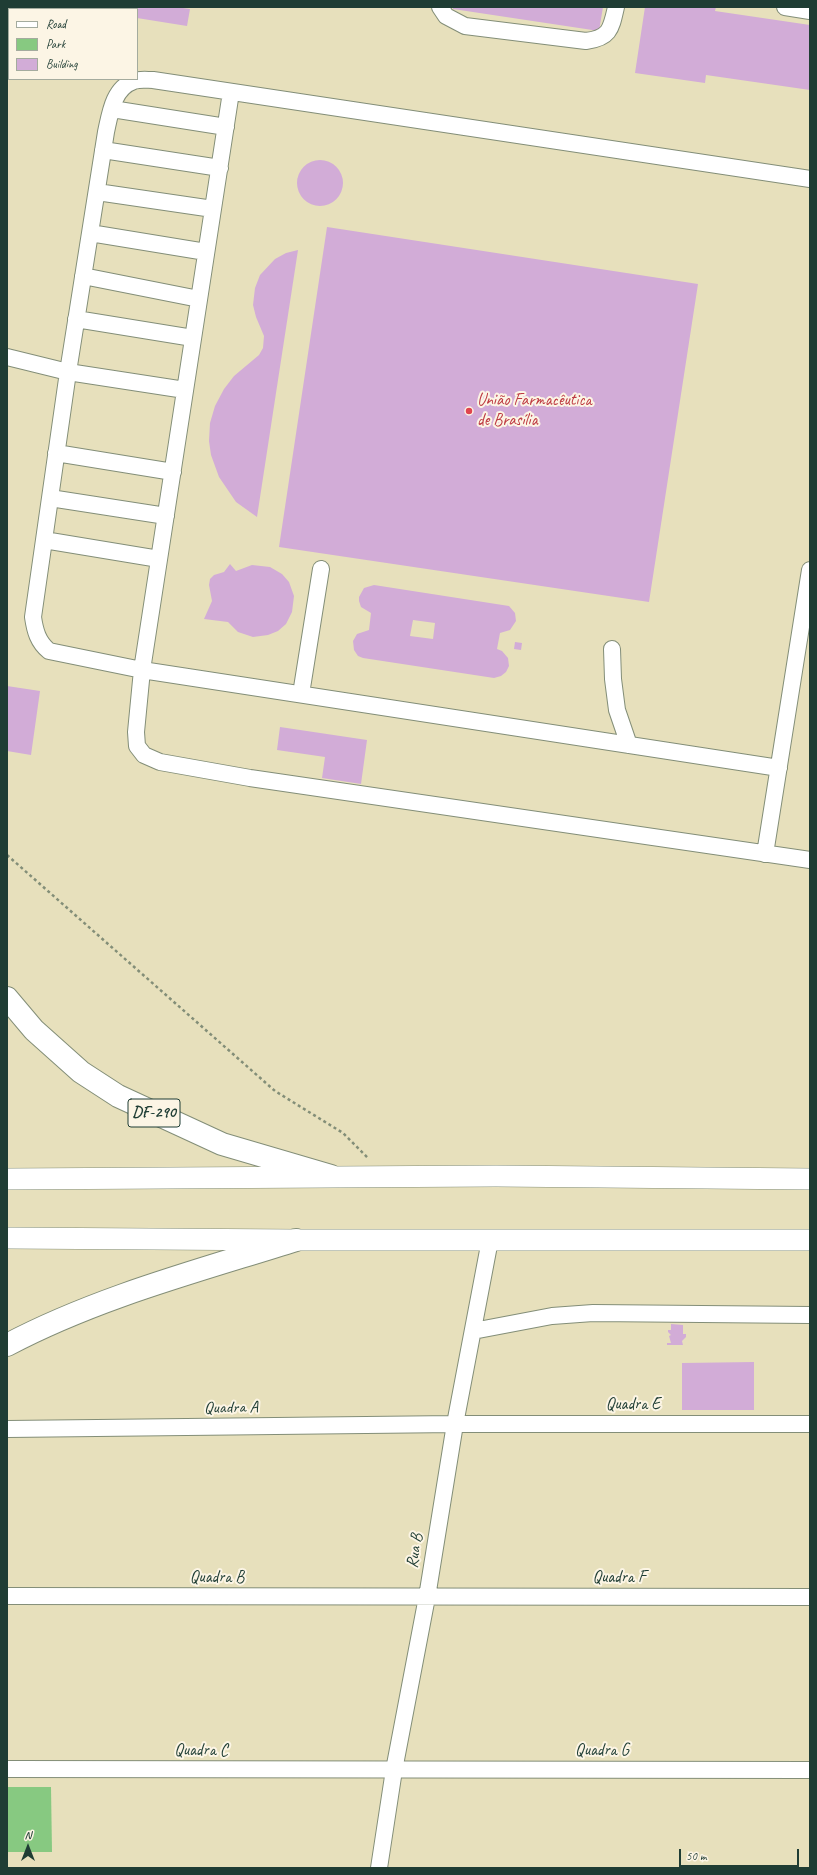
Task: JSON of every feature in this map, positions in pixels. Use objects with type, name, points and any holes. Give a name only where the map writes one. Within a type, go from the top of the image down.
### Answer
[{"type":"highway","name":"DF-290","points":[[7,998],[34,1030],[81,1072],[118,1096],[222,1144],[331,1176]]},
{"type":"highway","points":[[7,1345],[68,1316],[152,1284],[296,1240]]},
{"type":"main road","name":"DF-290","points":[[7,1179],[388,1176],[810,1180]]},
{"type":"main road","points":[[7,1238],[296,1240],[810,1240]]},
{"type":"street","points":[[440,7],[446,16],[465,26],[586,41],[600,39],[608,32],[613,21],[616,7]]},
{"type":"street","points":[[785,7],[810,11]]},
{"type":"street","points":[[779,768],[142,670],[49,651],[41,644],[34,627],[33,617],[68,372],[103,150],[112,109],[120,89],[134,81],[153,80],[810,179]]},
{"type":"street","points":[[231,92],[142,670],[136,732],[137,746],[144,755],[160,762],[250,778],[810,860]]},
{"type":"street","points":[[112,109],[226,127]]},
{"type":"street","points":[[103,150],[220,168]]},
{"type":"street","points":[[96,192],[213,209]]},
{"type":"street","points":[[90,233],[206,252]]},
{"type":"street","points":[[83,276],[199,299]]},
{"type":"street","points":[[76,319],[193,338]]},
{"type":"street","points":[[7,357],[68,372],[185,390]]},
{"type":"street","points":[[56,453],[172,472]]},
{"type":"street","points":[[50,498],[166,516]]},
{"type":"street","points":[[44,540],[159,559]]},
{"type":"street","points":[[301,694],[321,569]]},
{"type":"street","points":[[765,854],[810,570]]},
{"type":"street","points":[[612,649],[613,679],[617,710],[629,745]]},
{"type":"street","name":"Rua B","points":[[379,1868],[394,1770],[427,1597],[455,1424],[490,1240]]},
{"type":"street","points":[[473,1330],[552,1316],[593,1313],[810,1315]]},
{"type":"street","name":"Quadra E","points":[[455,1424],[810,1424]]},
{"type":"street","name":"Quadra A","points":[[7,1429],[455,1424]]},
{"type":"street","name":"Quadra B","points":[[7,1596],[427,1597]]},
{"type":"street","name":"Quadra F","points":[[427,1597],[810,1597]]},
{"type":"street","name":"Quadra C","points":[[7,1769],[394,1770]]},
{"type":"street","name":"Quadra G","points":[[394,1770],[810,1770]]},
{"type":"path","points":[[7,855],[275,1091],[343,1133],[388,1176]]},
{"type":"green space","points":[[7,1787],[51,1787],[52,1852],[7,1852]]},
{"type":"building","points":[[176,7],[190,9],[187,26],[138,18],[138,8],[102,8]]},
{"type":"building","points":[[453,7],[603,7],[599,31],[453,9]]},
{"type":"building","points":[[645,7],[716,7],[715,11],[810,25],[810,90],[706,75],[705,83],[635,73]]},
{"type":"building","points":[[320,160],[333,164],[339,170],[343,183],[339,196],[333,202],[320,206],[307,202],[301,196],[297,183],[301,170],[307,164]]},
{"type":"building","points":[[327,227],[698,284],[649,602],[279,547]]},
{"type":"building","points":[[298,250],[257,517],[236,502],[219,477],[211,455],[209,441],[210,423],[215,406],[224,389],[234,376],[259,355],[263,348],[264,336],[253,305],[255,288],[260,275],[275,259],[286,253]]},
{"type":"building","points":[[230,564],[236,571],[252,565],[270,567],[282,574],[289,582],[294,596],[292,612],[286,624],[278,631],[268,635],[253,637],[238,632],[228,622],[204,619],[212,601],[209,585],[210,579],[214,575],[224,572]]},
{"type":"building","points":[[374,585],[509,606],[515,613],[516,621],[510,630],[500,633],[497,649],[502,651],[508,658],[509,666],[506,672],[501,676],[494,678],[358,656],[354,650],[353,641],[357,634],[369,630],[371,613],[361,607],[359,601],[359,597],[364,588]],"holes":[[[413,620],[435,623],[433,639],[410,636]]]},
{"type":"building","points":[[515,642],[522,643],[521,650],[514,649]]},
{"type":"building","points":[[7,686],[40,691],[31,755],[7,751]]},
{"type":"building","points":[[280,727],[367,740],[361,784],[322,778],[325,757],[277,750]]},
{"type":"building","points":[[671,1324],[683,1325],[683,1334],[686,1334],[686,1337],[682,1341],[683,1345],[667,1345],[667,1343],[671,1343],[669,1336],[671,1335],[668,1330],[671,1330]]},
{"type":"building","points":[[754,1362],[754,1410],[682,1410],[682,1363]]},
{"type":"place","name":"União Farmacêutica de Brasília","points":[[469,411]]}]
